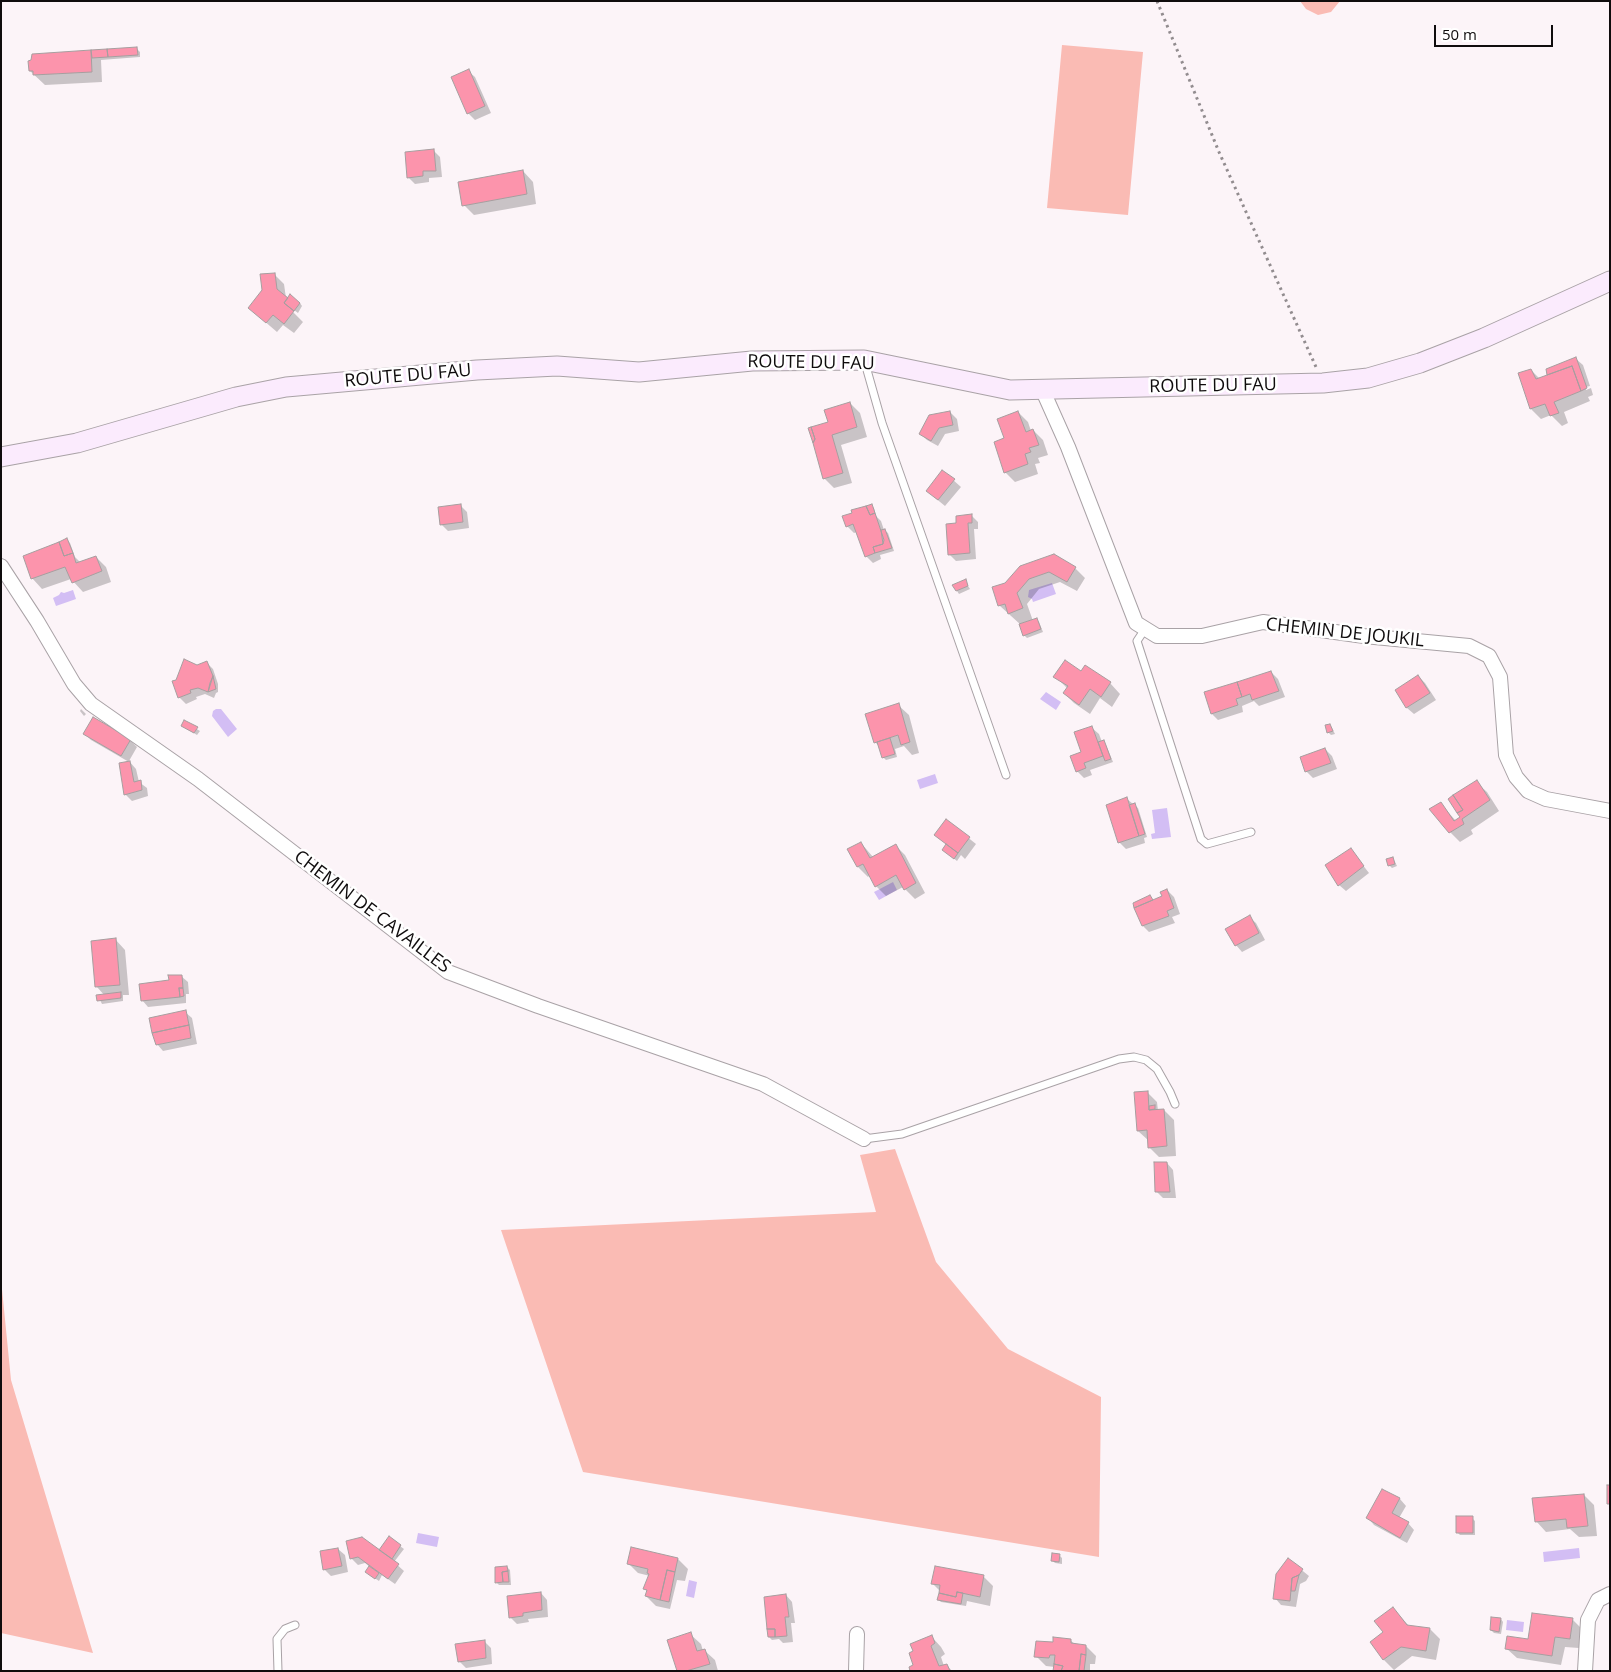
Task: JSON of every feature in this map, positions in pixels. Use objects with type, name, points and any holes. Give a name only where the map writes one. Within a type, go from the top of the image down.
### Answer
[{"type":"street","name":"ROUTE DU FAU","points":[[1,457],[77,443],[236,397],[286,387],[477,370],[557,366],[639,372],[752,360],[864,360],[1010,390],[1323,383],[1368,378],[1420,363],[1484,338],[1610,282]]},
{"type":"street","points":[[1044,390],[1136,623],[1144,629]]},
{"type":"street","name":"CHEMIN DE CAVAILLES","points":[[1,566],[38,621],[74,684],[91,704],[198,779],[448,972],[538,1006],[763,1084],[864,1139]]},
{"type":"street","name":"CHEMIN DE JOUKIL","points":[[1144,629],[1157,636],[1202,636],[1263,622],[1364,636],[1469,646],[1489,656],[1500,676],[1506,755],[1516,777],[1528,791],[1546,798],[1610,812]]},
{"type":"street","points":[[1585,1671],[1588,1620],[1598,1600],[1610,1594]]},
{"type":"street","points":[[856,1671],[857,1634]]},
{"type":"lane","points":[[864,360],[882,423],[1006,775]]},
{"type":"lane","points":[[1144,629],[1136,641],[1201,840],[1207,844],[1251,832]]},
{"type":"lane","points":[[864,1139],[902,1134],[1119,1059],[1134,1057],[1146,1060],[1157,1069],[1175,1104]]},
{"type":"lane","points":[[278,1671],[277,1639],[285,1629],[295,1625]]},
{"type":"path","points":[[1157,1],[1219,152],[1323,383]]},
{"type":"shaded area","points":[[1300,1],[1340,1],[1331,12],[1318,15],[1306,9]]},
{"type":"shaded area","points":[[1062,45],[1143,52],[1128,215],[1047,208]]},
{"type":"shaded area","points":[[1052,583],[1056,594],[1033,602],[1028,597],[1029,590]]},
{"type":"shaded area","points":[[73,590],[76,599],[56,606],[53,598],[61,592]]},
{"type":"shaded area","points":[[1046,692],[1061,702],[1056,710],[1040,699]]},
{"type":"shaded area","points":[[221,709],[237,729],[228,737],[212,716],[213,711]]},
{"type":"shaded area","points":[[935,774],[938,783],[920,789],[917,780]]},
{"type":"shaded area","points":[[1167,808],[1171,837],[1152,839],[1151,834],[1155,833],[1152,810]]},
{"type":"shaded area","points":[[893,882],[897,890],[879,900],[874,892]]},
{"type":"shaded area","points":[[895,1149],[936,1262],[1008,1349],[1101,1397],[1099,1557],[583,1472],[501,1230],[876,1212],[860,1155]]},
{"type":"shaded area","points":[[1,1279],[11,1380],[93,1653],[1,1633]]},
{"type":"shaded area","points":[[418,1533],[439,1537],[437,1547],[416,1543]]},
{"type":"shaded area","points":[[1579,1548],[1580,1558],[1544,1562],[1543,1552]]},
{"type":"shaded area","points":[[689,1580],[697,1582],[694,1598],[686,1596]]},
{"type":"shaded area","points":[[1507,1620],[1524,1622],[1523,1632],[1506,1630]]},
{"type":"building","points":[[137,47],[138,55],[108,57],[107,49]]},
{"type":"building","points":[[107,49],[108,57],[92,58],[91,50]]},
{"type":"building","points":[[91,50],[92,72],[33,75],[33,71],[29,71],[28,61],[31,60],[32,54]]},
{"type":"building","points":[[469,69],[485,106],[467,114],[451,77]]},
{"type":"building","points":[[434,149],[436,171],[423,171],[423,176],[407,178],[405,152]]},
{"type":"building","points":[[523,170],[527,194],[462,206],[458,182]]},
{"type":"building","points":[[275,273],[277,289],[288,298],[284,303],[294,311],[284,324],[273,315],[266,323],[248,308],[262,290],[260,274]]},
{"type":"building","points":[[290,294],[300,303],[294,311],[284,303]]},
{"type":"building","points":[[1576,357],[1587,388],[1581,391],[1572,366],[1547,375],[1546,369]]},
{"type":"building","points":[[1572,366],[1581,391],[1554,402],[1559,413],[1550,416],[1545,404],[1530,409],[1518,373],[1531,369],[1536,379]]},
{"type":"building","points":[[850,402],[857,427],[832,435],[843,473],[823,479],[813,443],[815,439],[811,427],[828,422],[824,410]]},
{"type":"building","points":[[950,411],[953,425],[939,428],[931,441],[919,434],[929,415]]},
{"type":"building","points":[[1018,411],[1026,432],[1033,429],[1039,445],[1029,448],[1031,452],[1025,454],[1028,464],[1004,473],[994,442],[1004,438],[997,419]]},
{"type":"building","points":[[811,427],[815,439],[813,443],[808,428]]},
{"type":"building","points":[[942,470],[955,479],[938,500],[926,491]]},
{"type":"building","points":[[461,504],[463,522],[440,525],[438,507]]},
{"type":"building","points":[[872,504],[875,513],[870,515],[866,506]]},
{"type":"building","points":[[866,506],[870,515],[875,513],[884,540],[883,544],[873,547],[875,553],[865,557],[853,524],[846,527],[842,516],[852,513],[851,510]]},
{"type":"building","points":[[972,514],[972,523],[968,523],[970,553],[948,555],[946,524],[956,523],[956,516]]},
{"type":"building","points":[[885,529],[892,548],[875,553],[873,547],[883,544],[881,530]]},
{"type":"building","points":[[67,538],[73,553],[64,556],[59,542]]},
{"type":"building","points":[[59,542],[64,556],[73,553],[76,563],[96,556],[102,571],[72,583],[65,567],[31,579],[23,556]]},
{"type":"building","points":[[1054,554],[1076,567],[1067,582],[1049,572],[1029,579],[1017,593],[1023,608],[1008,614],[1005,604],[998,606],[992,587],[1005,583],[1020,566]]},
{"type":"building","points":[[966,579],[968,586],[956,591],[952,585]]},
{"type":"building","points":[[1037,618],[1041,629],[1023,636],[1019,624]]},
{"type":"building","points":[[184,659],[197,665],[207,661],[213,676],[208,692],[198,688],[190,690],[191,693],[178,698],[172,681],[176,680]]},
{"type":"building","points":[[1065,660],[1081,671],[1085,665],[1111,682],[1101,697],[1090,689],[1079,705],[1063,693],[1068,686],[1053,677]]},
{"type":"building","points":[[1271,671],[1279,691],[1252,700],[1250,694],[1242,697],[1237,682]]},
{"type":"building","points":[[1418,675],[1430,693],[1406,708],[1395,690]]},
{"type":"building","points":[[213,676],[216,689],[208,692],[210,683]]},
{"type":"building","points":[[1237,682],[1242,697],[1236,699],[1238,705],[1211,714],[1204,692]]},
{"type":"building","points":[[899,703],[910,742],[901,745],[898,735],[874,743],[865,714]]},
{"type":"building","points":[[93,717],[131,739],[121,756],[83,734]]},
{"type":"building","points":[[184,720],[198,727],[194,733],[181,726]]},
{"type":"building","points":[[1330,724],[1333,731],[1327,733],[1325,725]]},
{"type":"building","points":[[1092,726],[1103,756],[1084,763],[1086,768],[1076,772],[1070,756],[1081,752],[1074,732]]},
{"type":"building","points":[[890,738],[895,754],[882,758],[877,742]]},
{"type":"building","points":[[1104,740],[1111,759],[1105,761],[1098,742]]},
{"type":"building","points":[[1325,748],[1331,763],[1305,772],[1300,757]]},
{"type":"building","points":[[130,761],[134,782],[141,780],[142,790],[124,795],[119,763]]},
{"type":"building","points":[[1477,780],[1490,800],[1462,819],[1464,824],[1449,833],[1429,809],[1441,802],[1454,821],[1460,817],[1457,813],[1463,810],[1453,795]]},
{"type":"building","points":[[1453,795],[1463,810],[1457,813],[1448,799]]},
{"type":"building","points":[[1127,797],[1139,836],[1118,843],[1106,805]]},
{"type":"building","points":[[1135,803],[1145,834],[1139,836],[1129,805]]},
{"type":"building","points":[[946,819],[970,837],[958,853],[934,835]]},
{"type":"building","points":[[861,842],[870,858],[896,844],[916,883],[904,890],[896,875],[875,887],[863,864],[857,867],[847,849]]},
{"type":"building","points":[[946,844],[958,853],[954,859],[942,850]]},
{"type":"building","points":[[1351,848],[1364,866],[1338,886],[1325,865]]},
{"type":"building","points":[[1393,857],[1395,864],[1388,866],[1386,859]]},
{"type":"building","points":[[1167,889],[1174,908],[1167,911],[1169,916],[1142,926],[1134,908],[1162,896],[1160,892]]},
{"type":"building","points":[[1150,895],[1153,900],[1134,908],[1133,903]]},
{"type":"building","points":[[1250,915],[1259,933],[1235,946],[1225,929]]},
{"type":"building","points":[[116,938],[120,985],[95,987],[91,941]]},
{"type":"building","points":[[168,975],[182,975],[183,988],[179,988],[180,997],[141,1001],[139,984],[169,980]]},
{"type":"building","points":[[179,988],[183,988],[184,996],[180,997]]},
{"type":"building","points":[[121,992],[121,998],[97,1001],[96,995]]},
{"type":"building","points":[[186,1010],[189,1025],[152,1033],[149,1018]]},
{"type":"building","points":[[189,1025],[191,1038],[156,1045],[152,1033]]},
{"type":"building","points":[[1148,1091],[1149,1110],[1164,1109],[1167,1146],[1148,1148],[1147,1130],[1137,1131],[1134,1092]]},
{"type":"building","points":[[1155,1105],[1155,1109],[1149,1110],[1149,1106]]},
{"type":"building","points":[[1154,1162],[1167,1162],[1170,1192],[1155,1192]]},
{"type":"building","points":[[1607,1485],[1610,1485],[1610,1504],[1607,1504]]},
{"type":"building","points":[[1382,1489],[1400,1498],[1392,1513],[1409,1522],[1400,1538],[1366,1518]]},
{"type":"building","points":[[1584,1494],[1588,1526],[1567,1528],[1566,1519],[1535,1522],[1532,1498]]},
{"type":"building","points":[[1456,1516],[1473,1516],[1473,1533],[1456,1533]]},
{"type":"building","points":[[389,1536],[401,1545],[392,1559],[379,1550]]},
{"type":"building","points":[[362,1537],[399,1564],[388,1579],[358,1557],[350,1559],[346,1541]]},
{"type":"building","points":[[631,1547],[678,1558],[675,1572],[667,1570],[660,1600],[645,1596],[647,1590],[643,1589],[649,1574],[647,1573],[648,1569],[627,1564]]},
{"type":"building","points":[[338,1548],[342,1566],[323,1570],[320,1551]]},
{"type":"building","points":[[1052,1553],[1060,1554],[1059,1562],[1051,1561]]},
{"type":"building","points":[[1288,1558],[1303,1569],[1299,1575],[1292,1578],[1290,1601],[1273,1599],[1276,1574]]},
{"type":"building","points":[[369,1566],[379,1573],[375,1579],[365,1572]]},
{"type":"building","points":[[507,1566],[508,1571],[502,1572],[503,1582],[495,1583],[495,1567]]},
{"type":"building","points":[[935,1566],[984,1575],[980,1597],[957,1592],[956,1597],[939,1593],[940,1585],[931,1584]]},
{"type":"building","points":[[667,1570],[675,1572],[669,1602],[660,1600]]},
{"type":"building","points":[[508,1571],[509,1582],[503,1582],[502,1572]]},
{"type":"building","points":[[1299,1575],[1295,1591],[1291,1591],[1292,1578]]},
{"type":"building","points":[[541,1592],[542,1610],[523,1613],[523,1616],[509,1618],[507,1596]]},
{"type":"building","points":[[957,1592],[963,1593],[961,1604],[937,1600],[939,1593],[956,1597]]},
{"type":"building","points":[[786,1594],[789,1617],[785,1617],[787,1636],[775,1637],[775,1629],[767,1629],[764,1597]]},
{"type":"building","points":[[1393,1607],[1407,1625],[1430,1628],[1426,1651],[1401,1647],[1383,1660],[1370,1642],[1383,1632],[1374,1621]]},
{"type":"building","points":[[1532,1613],[1573,1618],[1570,1639],[1555,1637],[1552,1656],[1505,1649],[1507,1636],[1528,1639]]},
{"type":"building","points":[[1491,1617],[1501,1618],[1499,1632],[1490,1630]]},
{"type":"building","points":[[767,1629],[775,1629],[775,1637],[768,1637]]},
{"type":"building","points":[[691,1632],[697,1651],[705,1649],[710,1664],[686,1671],[677,1671],[667,1640]]},
{"type":"building","points":[[932,1635],[935,1643],[931,1646],[939,1666],[947,1664],[950,1671],[910,1671],[909,1667],[913,1665],[909,1653],[913,1651],[910,1644]]},
{"type":"building","points":[[1053,1637],[1071,1639],[1071,1643],[1086,1645],[1086,1655],[1081,1654],[1079,1671],[1061,1671],[1063,1666],[1054,1664],[1055,1655],[1050,1655],[1049,1658],[1034,1657],[1036,1641],[1053,1642]]},
{"type":"building","points":[[485,1640],[486,1658],[458,1662],[455,1644]]},
{"type":"building","points":[[1081,1654],[1086,1655],[1084,1671],[1079,1671]]},
{"type":"building","points":[[1054,1664],[1063,1666],[1061,1671],[1053,1671]]}]
